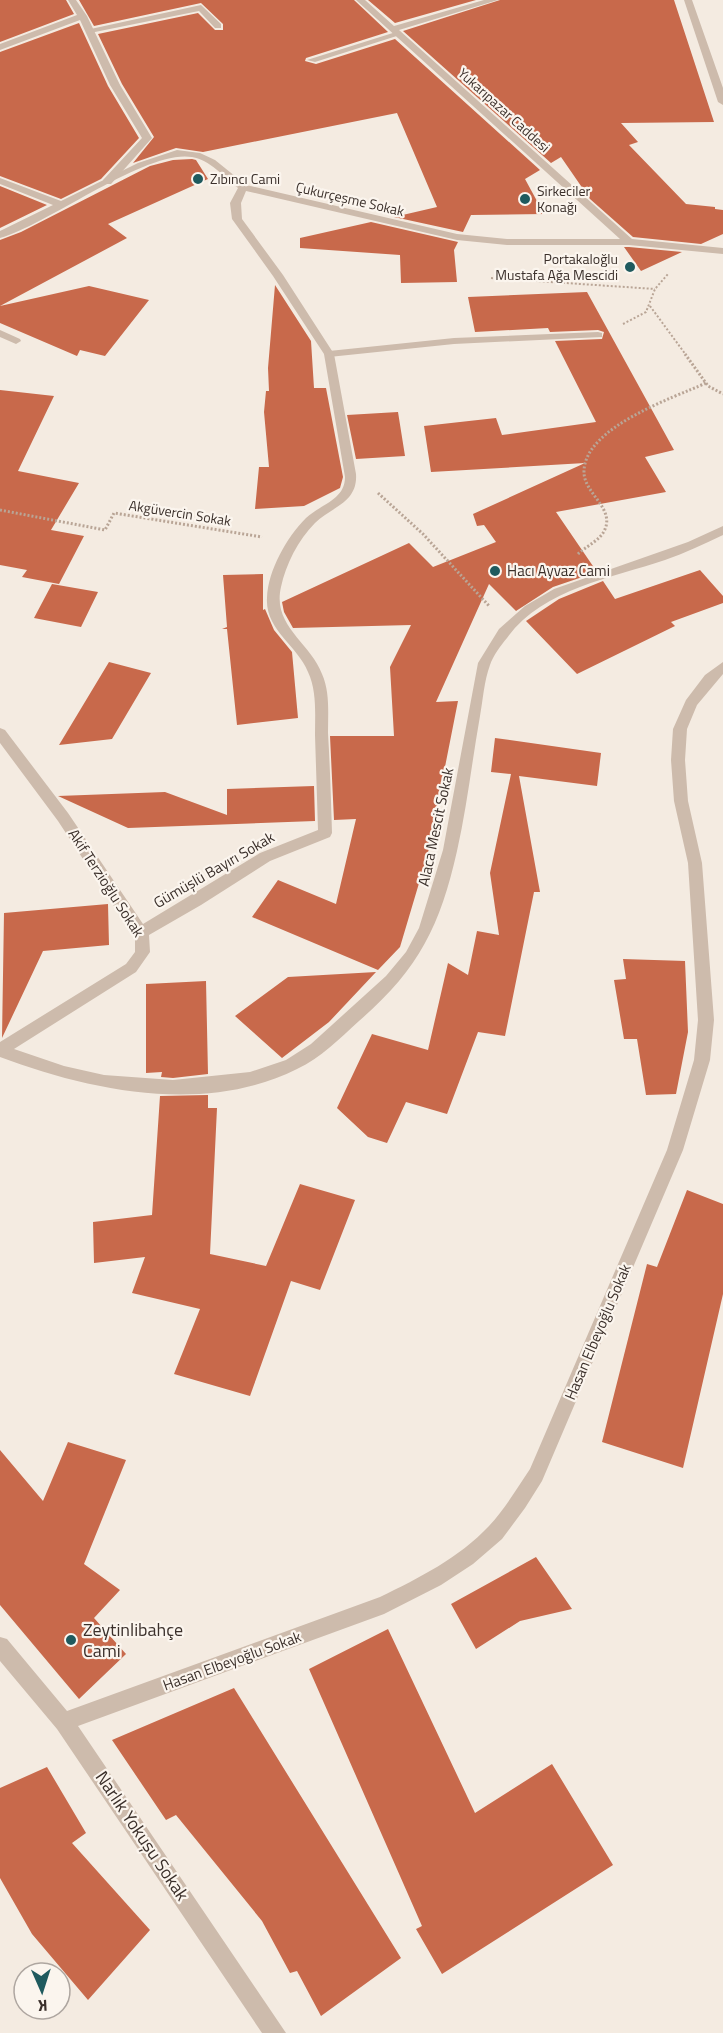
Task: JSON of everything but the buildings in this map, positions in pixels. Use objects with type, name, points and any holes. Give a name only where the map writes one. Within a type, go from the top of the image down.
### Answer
[{"type":"street","points":[[72,0],[83,16],[115,85],[147,138],[106,182]]},
{"type":"street","name":"Yukarıpazar Caddesi","points":[[360,0],[629,242]]},
{"type":"street","points":[[312,60],[494,0]]},
{"type":"street","points":[[688,0],[723,102]]},
{"type":"street","points":[[90,30],[201,8],[218,26]]},
{"type":"street","points":[[0,47],[83,16]]},
{"type":"street","name":"Çukurçeşme Sokak","points":[[0,235],[163,156],[188,153],[205,158],[243,188],[457,237],[507,242],[629,242],[723,251]]},
{"type":"street","points":[[0,181],[61,204]]},
{"type":"street","points":[[243,188],[236,198],[234,208],[237,219],[278,275],[329,354],[349,466]]},
{"type":"street","points":[[0,333],[16,340]]},
{"type":"street","points":[[329,354],[446,342],[598,335]]},
{"type":"street","name":"Gümüşlü Bayırı Sokak","points":[[141,932],[196,901],[265,856],[325,833],[321,694],[308,657],[279,626],[274,612],[275,583],[282,565],[309,522],[342,498],[349,490],[351,481],[349,466]]},
{"type":"street","name":"Alaca Mescit Sokak","points":[[0,1050],[50,1068],[106,1083],[194,1086],[234,1083],[268,1075],[312,1052],[396,979],[418,948],[433,914],[448,866],[484,663],[493,643],[507,625],[532,607],[579,583],[695,543],[723,530]]},
{"type":"street","name":"Hasan Elbeyoğlu Sokak","points":[[64,1722],[384,1605],[434,1580],[475,1551],[507,1519],[536,1475],[675,1150],[702,1060],[706,1020],[695,863],[681,801],[678,760],[680,729],[691,703],[710,678],[723,667]]},
{"type":"street","name":"Akif Terzioğlu Sokak","points":[[0,733],[63,817],[141,932],[145,945],[142,957],[131,968],[0,1050]]},
{"type":"street","name":"Narlık Yokuşu Sokak","points":[[0,1646],[64,1722],[275,2033]]},
{"type":"path","points":[[598,335],[640,317],[646,312],[655,289],[673,271]]},
{"type":"path","points":[[491,278],[655,289]]},
{"type":"path","points":[[650,306],[705,383],[714,391],[723,394]]},
{"type":"path","points":[[579,583],[576,557],[580,551],[602,535],[606,526],[603,506],[585,477],[586,460],[592,449],[603,437],[638,414],[705,383]]},
{"type":"path","points":[[349,466],[423,534],[507,625]]},
{"type":"path","name":"Akgüvercin Sokak","points":[[0,510],[105,530],[114,513],[296,542]]},
{"type":"place","name":"Zıbıncı Cami","points":[[198,179]]},
{"type":"place","name":"Sirkeciler Konağı","points":[[525,199]]},
{"type":"place","name":"Portakaloğlu Mustafa Ağa Mescidi","points":[[630,267]]},
{"type":"place","name":"Hacı Ayvaz Cami","points":[[495,571]]},
{"type":"place","name":"Zeytinlibahçe Cami","points":[[71,1640]]}]
